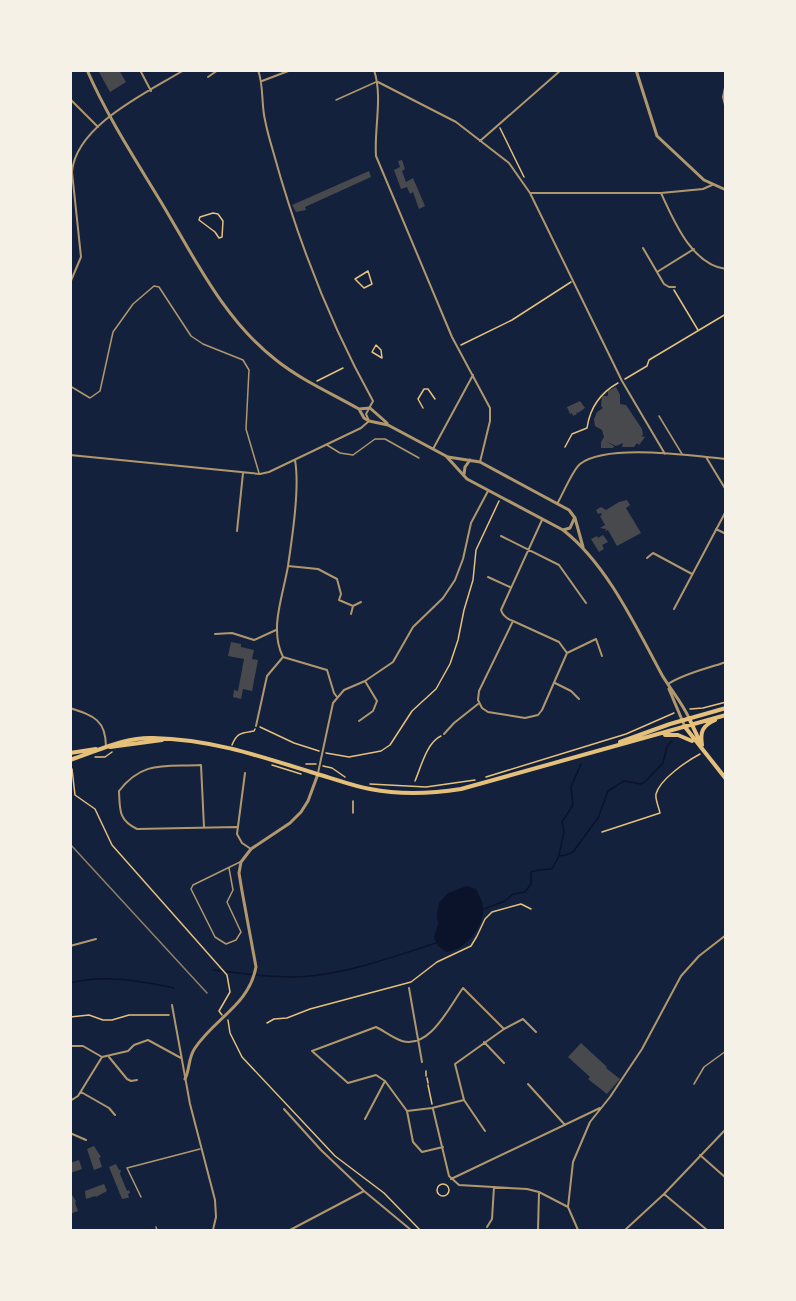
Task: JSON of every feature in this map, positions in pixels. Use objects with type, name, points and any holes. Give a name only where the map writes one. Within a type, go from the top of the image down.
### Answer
[{"type":"main road","points":[[600,750],[682,720],[726,708]]},
{"type":"main road","points":[[71,753],[165,740],[206,742],[371,789],[413,793],[442,792],[484,783],[726,715]]},
{"type":"main road","points":[[699,745],[706,724],[726,715]]},
{"type":"main road","points":[[689,718],[702,753],[726,779]]},
{"type":"main road","points":[[685,727],[699,745]]},
{"type":"main road","points":[[655,736],[678,735],[699,745]]},
{"type":"main road","points":[[72,760],[106,747]]},
{"type":"street","points":[[87,70],[111,117],[224,305],[249,335],[276,360],[359,409],[364,418],[388,425]]},
{"type":"street","points":[[140,70],[151,91]]},
{"type":"street","points":[[70,283],[81,257],[72,172],[77,151],[98,127],[111,117],[184,70]]},
{"type":"street","points":[[208,77],[218,70]]},
{"type":"street","points":[[258,70],[262,81],[264,120],[296,226],[315,280],[347,353],[373,401],[366,414],[369,421]]},
{"type":"street","points":[[262,81],[291,70]]},
{"type":"street","points":[[374,70],[378,82],[376,156],[457,347],[491,412],[480,462]]},
{"type":"street","points":[[480,141],[561,70]]},
{"type":"street","points":[[636,70],[657,136],[684,163],[712,185],[726,190]]},
{"type":"street","points":[[378,82],[456,122],[509,163],[530,194],[622,381],[665,454]]},
{"type":"street","points":[[726,83],[723,97],[726,109]]},
{"type":"street","points":[[70,99],[98,127]]},
{"type":"street","points":[[530,194],[661,193],[704,189],[712,185]]},
{"type":"street","points":[[661,193],[680,234],[711,266],[726,269]]},
{"type":"street","points":[[70,207],[76,206]]},
{"type":"street","points":[[643,248],[664,284],[674,288]]},
{"type":"street","points":[[657,272],[694,249]]},
{"type":"street","points":[[433,449],[473,375]]},
{"type":"street","points":[[359,409],[370,408],[388,425],[446,456],[467,479],[563,530],[584,548],[612,589],[689,718]]},
{"type":"street","points":[[70,455],[260,474],[361,428],[369,421]]},
{"type":"street","points":[[557,504],[575,470],[584,462],[613,454],[665,454],[726,459]]},
{"type":"street","points":[[446,456],[480,462],[571,512],[584,548]]},
{"type":"street","points":[[706,457],[726,490]]},
{"type":"street","points":[[295,460],[297,483],[288,566],[276,630],[278,647],[283,657],[327,670],[337,697]]},
{"type":"street","points":[[464,474],[465,467],[470,460]]},
{"type":"street","points":[[237,531],[243,473]]},
{"type":"street","points":[[185,1079],[192,1052],[248,992],[256,967],[242,891],[241,864],[251,849],[290,823],[302,812],[318,774],[333,703],[337,697],[344,690],[365,681],[393,662],[413,627],[450,589],[463,559],[471,523],[488,490]]},
{"type":"street","points":[[674,609],[726,511]]},
{"type":"street","points":[[563,530],[570,528],[574,518]]},
{"type":"street","points":[[542,519],[501,610],[502,615],[559,642],[567,654]]},
{"type":"street","points":[[716,529],[726,534]]},
{"type":"street","points":[[501,536],[559,565],[586,603]]},
{"type":"street","points":[[647,558],[653,553],[692,574]]},
{"type":"street","points":[[288,566],[318,569],[337,579],[341,594],[339,600],[353,606]]},
{"type":"street","points":[[488,577],[510,587]]},
{"type":"street","points":[[351,614],[353,606],[361,602]]},
{"type":"street","points":[[444,734],[478,704],[479,691],[513,621]]},
{"type":"street","points":[[215,634],[232,633],[254,640],[276,630]]},
{"type":"street","points":[[478,704],[488,712],[525,718],[534,717],[542,710],[567,654],[596,639],[603,656]]},
{"type":"street","points":[[256,726],[267,676],[283,657]]},
{"type":"street","points":[[668,684],[682,675],[702,671],[726,662]]},
{"type":"street","points":[[359,721],[373,711],[377,701],[365,681]]},
{"type":"street","points":[[555,683],[572,691],[579,699]]},
{"type":"street","points":[[668,684],[685,727]]},
{"type":"street","points":[[70,708],[92,716],[101,723],[105,730],[106,747]]},
{"type":"street","points":[[204,827],[201,765],[141,770],[129,778],[119,791],[121,816],[137,830],[237,826]]},
{"type":"street","points":[[245,773],[237,826],[239,839],[251,849]]},
{"type":"street","points":[[579,1230],[568,1206],[573,1162],[590,1122],[642,1049],[681,976],[699,956],[726,935]]},
{"type":"street","points":[[70,946],[96,939]]},
{"type":"street","points":[[409,988],[422,1062]]},
{"type":"street","points":[[443,1147],[422,1152],[413,1142],[408,1111],[385,1081],[376,1075],[348,1083],[312,1051],[376,1027],[402,1041],[418,1041],[430,1035],[463,988],[504,1029]]},
{"type":"street","points":[[172,1005],[185,1079]]},
{"type":"street","points":[[485,1131],[464,1100],[455,1064],[484,1042],[523,1019],[536,1032]]},
{"type":"street","points":[[70,1101],[81,1092],[102,1058],[128,1051],[134,1045],[148,1040],[181,1059],[215,1200],[216,1216],[213,1230]]},
{"type":"street","points":[[484,1042],[504,1064]]},
{"type":"street","points":[[70,1046],[83,1046],[102,1058]]},
{"type":"street","points":[[108,1056],[128,1079],[137,1080]]},
{"type":"street","points":[[365,1119],[385,1081]]},
{"type":"street","points":[[528,1084],[565,1125]]},
{"type":"street","points":[[81,1092],[109,1108],[115,1115]]},
{"type":"street","points":[[408,1111],[464,1100]]},
{"type":"street","points":[[452,1179],[601,1107]]},
{"type":"street","points":[[432,1108],[449,1176],[459,1185],[527,1189],[539,1192],[568,1206]]},
{"type":"street","points":[[284,1109],[321,1150],[364,1191],[411,1230]]},
{"type":"street","points":[[628,1230],[726,1130]]},
{"type":"street","points":[[70,1133],[86,1140]]},
{"type":"street","points":[[700,1155],[726,1178]]},
{"type":"street","points":[[487,1227],[492,1219],[494,1187]]},
{"type":"street","points":[[290,1230],[364,1191]]},
{"type":"street","points":[[538,1230],[539,1192]]},
{"type":"street","points":[[664,1194],[707,1230]]},
{"type":"lane","points":[[336,100],[378,82]]},
{"type":"lane","points":[[70,386],[90,398],[100,391],[113,332],[143,294],[154,286],[159,287],[191,336],[203,344],[238,358],[247,365],[249,370],[246,429],[260,474]]},
{"type":"lane","points":[[659,416],[682,455]]},
{"type":"lane","points":[[326,445],[340,453],[353,454],[375,439],[385,439],[419,458]]},
{"type":"lane","points":[[229,868],[233,890],[227,902],[241,932],[236,939],[226,944],[215,937],[190,889],[193,885],[229,868],[241,864]]},
{"type":"lane","points":[[694,1084],[704,1068],[726,1051]]},
{"type":"lane","points":[[141,1197],[127,1168],[201,1149]]},
{"type":"path","points":[[498,125],[527,184],[526,188]]},
{"type":"path","points":[[218,214],[223,221],[222,237],[219,238],[199,220],[200,217],[218,214]]},
{"type":"path","points":[[369,271],[372,284],[364,288],[355,279],[369,271]]},
{"type":"path","points":[[457,347],[512,320],[574,280]]},
{"type":"path","points":[[674,288],[699,330]]},
{"type":"path","points":[[565,447],[572,434],[587,428],[599,396],[646,366],[649,360],[726,314]]},
{"type":"path","points":[[312,383],[343,368]]},
{"type":"path","points":[[423,408],[418,399],[424,389],[428,389],[435,399]]},
{"type":"path","points":[[232,748],[239,734],[243,731],[254,731],[256,726],[305,748],[349,757],[381,751],[390,744],[410,713],[436,688],[450,664],[473,580],[476,550],[501,498]]},
{"type":"path","points":[[685,710],[726,702]]},
{"type":"path","points":[[366,783],[426,787],[475,780],[590,746],[633,731],[677,711]]},
{"type":"path","points":[[415,781],[435,738],[444,734]]},
{"type":"path","points":[[90,757],[105,757],[112,752]]},
{"type":"path","points":[[602,832],[660,813],[656,799],[664,781],[702,753]]},
{"type":"path","points":[[267,764],[301,775]]},
{"type":"path","points":[[304,766],[308,764],[332,768],[352,780]]},
{"type":"path","points":[[72,769],[75,795],[95,809],[108,840],[227,975],[230,992],[219,1011]]},
{"type":"path","points":[[353,801],[353,813]]},
{"type":"path","points":[[267,1023],[274,1019],[287,1018],[310,1009],[411,982],[437,962],[471,946],[485,919],[492,912],[521,904],[531,909]]},
{"type":"path","points":[[70,1017],[89,1015],[103,1020],[112,1020],[129,1015],[175,1016]]},
{"type":"path","points":[[229,1021],[230,1033],[242,1058],[335,1156],[384,1192],[420,1230]]},
{"type":"path","points":[[426,1071],[432,1108]]},
{"type":"path","points":[[444,1183],[450,1190],[447,1195],[443,1196],[438,1194],[437,1189],[444,1183]]},
{"type":"water","points":[[467,886],[476,889],[481,900],[483,914],[481,922],[467,942],[453,951],[446,952],[438,946],[434,938],[438,924],[439,903],[448,893]]},
{"type":"building","points":[[119,70],[126,82],[110,92],[99,72]]},
{"type":"building","points":[[402,160],[405,169],[402,171],[406,182],[413,178],[425,206],[419,209],[413,192],[410,194],[407,187],[401,189],[394,170],[400,167],[398,161]]},
{"type":"building","points":[[369,171],[371,177],[305,207],[306,210],[296,212],[292,205]]},
{"type":"building","points":[[616,387],[620,395],[620,404],[626,405],[642,429],[643,435],[641,436],[645,437],[639,445],[637,443],[634,447],[622,447],[623,443],[616,446],[605,441],[614,446],[613,448],[601,448],[604,437],[602,430],[595,426],[594,419],[597,412],[603,408],[601,406],[602,396],[608,396],[608,391]]},
{"type":"building","points":[[580,401],[585,408],[573,416],[567,407]]},
{"type":"building","points":[[627,500],[630,505],[626,508],[641,533],[617,546],[608,530],[600,528],[605,525],[600,516],[601,513],[598,514],[596,510],[601,507],[606,510]]},
{"type":"building","points":[[603,535],[608,542],[602,545],[604,549],[599,552],[591,539]]},
{"type":"building","points":[[231,642],[254,650],[252,659],[258,660],[252,691],[243,689],[241,699],[233,697],[234,690],[238,691],[244,659],[228,656]]},
{"type":"building","points":[[581,1043],[620,1079],[607,1094],[588,1079],[590,1077],[568,1057]]},
{"type":"building","points":[[94,1146],[101,1157],[99,1158],[102,1167],[94,1170],[87,1149]]},
{"type":"building","points":[[79,1160],[82,1169],[70,1173],[70,1163]]},
{"type":"building","points":[[116,1164],[121,1170],[120,1174],[127,1191],[129,1190],[129,1198],[122,1199],[109,1167]]},
{"type":"building","points":[[104,1184],[107,1191],[86,1199],[85,1191]]},
{"type":"building","points":[[70,1192],[76,1201],[78,1211],[70,1214]]},
{"type":"waterway","points":[[484,909],[505,901],[513,894],[525,892],[531,884],[531,872],[552,869],[559,856],[573,852],[598,818],[608,791],[624,781],[641,784],[645,782],[663,763],[667,746],[672,741]]},
{"type":"waterway","points":[[559,855],[564,832],[562,822],[573,805],[571,787],[581,764]]},
{"type":"waterway","points":[[213,970],[274,976],[310,976],[358,967],[436,943]]},
{"type":"waterway","points":[[70,983],[109,979],[174,988]]},
{"type":"railway","points":[[70,844],[207,993]]}]
